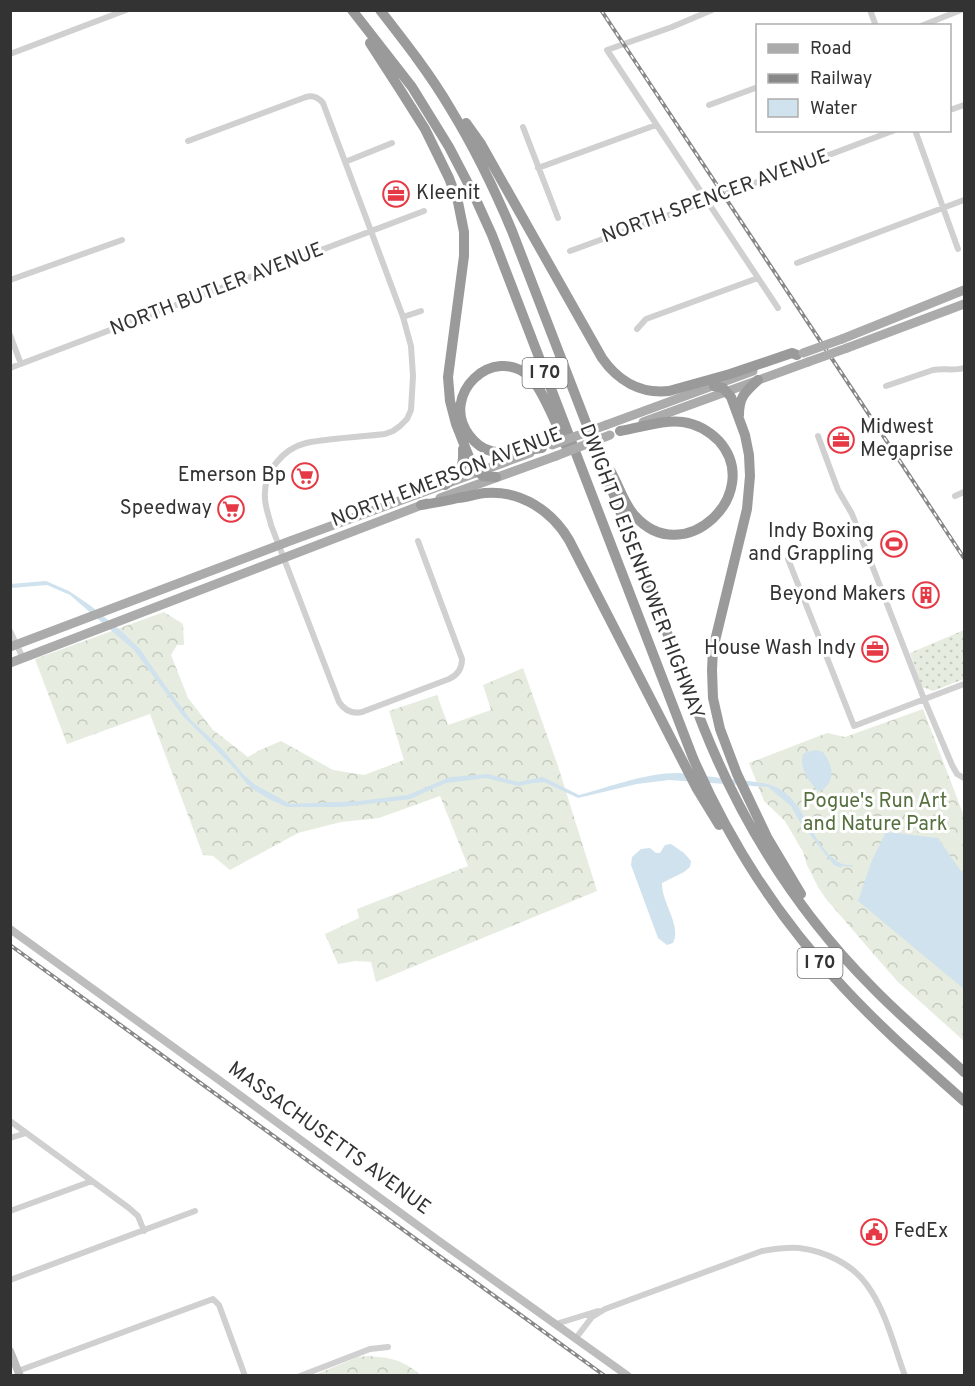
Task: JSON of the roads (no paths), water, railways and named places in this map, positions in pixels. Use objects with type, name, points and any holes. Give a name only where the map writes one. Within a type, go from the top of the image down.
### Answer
[{"type":"highway","points":[[350,10],[424,129],[449,178],[459,207],[464,232],[464,263],[448,381],[452,409],[462,443],[472,465],[483,476],[496,477]]},
{"type":"highway","name":"DWIGHT D EISENHOWER HIGHWAY","points":[[350,10],[412,87],[449,147],[492,235],[693,758],[705,796]]},
{"type":"highway","name":"DWIGHT D EISENHOWER HIGHWAY","points":[[380,10],[425,69],[464,130],[495,191],[717,761],[755,834],[786,884],[837,949],[890,1005],[964,1072]]},
{"type":"highway","points":[[425,69],[481,144],[602,358],[617,376],[643,389],[669,391],[730,374],[792,352],[803,357]]},
{"type":"highway","points":[[547,447],[497,452],[484,448],[474,441],[464,426],[460,411],[463,395],[473,379],[488,369],[504,367],[522,371],[532,379],[540,390],[603,523]]},
{"type":"highway","points":[[739,419],[742,396],[758,380]]},
{"type":"highway","points":[[714,386],[727,391],[745,435],[750,469],[747,509],[713,649],[712,693],[717,717],[732,763],[778,857],[837,949]]},
{"type":"highway","points":[[580,407],[628,507],[645,525],[659,532],[680,534],[699,529],[718,515],[728,497],[732,476],[726,453],[714,437],[698,426],[680,422],[615,433]]},
{"type":"highway","points":[[445,485],[457,475],[462,467],[464,461],[462,443]]},
{"type":"highway","points":[[422,505],[478,494],[497,493],[515,496],[531,503],[554,519],[573,548],[680,756],[705,796]]},
{"type":"highway","name":"I 70","points":[[705,796],[714,818],[790,925],[833,977],[964,1101]]},
{"type":"main road","name":"NORTH EMERSON AVENUE","points":[[844,343],[964,290]]},
{"type":"main road","name":"NORTH EMERSON AVENUE","points":[[10,663],[123,619],[478,472],[714,386],[964,304]]},
{"type":"main road","name":"NORTH EMERSON AVENUE","points":[[14,646],[111,609],[422,505],[556,456],[758,380],[803,357]]},
{"type":"main road","name":"MASSACHUSETTS AVENUE","points":[[10,929],[628,1376]]},
{"type":"main road","points":[[10,1351],[19,1373]]},
{"type":"street","points":[[10,54],[126,10]]},
{"type":"street","points":[[712,10],[607,50],[778,308]]},
{"type":"street","points":[[926,24],[961,10]]},
{"type":"street","points":[[709,105],[756,88]]},
{"type":"street","points":[[188,141],[306,97],[318,98],[323,103],[403,317],[411,346],[413,365],[412,406],[407,419],[387,433],[308,442],[295,447],[280,458],[266,482],[268,514],[339,702],[348,711],[357,713],[364,711],[448,680],[459,671],[462,664],[418,542]]},
{"type":"street","points":[[538,168],[656,125]]},
{"type":"street","points":[[523,127],[558,218]]},
{"type":"street","name":"NORTH SPENCER AVENUE","points":[[570,250],[890,132]]},
{"type":"street","points":[[916,132],[958,249]]},
{"type":"street","points":[[345,162],[392,143]]},
{"type":"street","points":[[797,263],[964,200]]},
{"type":"street","name":"NORTH BUTLER AVENUE","points":[[10,368],[423,211]]},
{"type":"street","points":[[10,280],[122,240]]},
{"type":"street","points":[[637,329],[646,320],[758,278]]},
{"type":"street","points":[[403,317],[421,311]]},
{"type":"street","points":[[10,335],[21,364]]},
{"type":"street","points":[[886,386],[929,370],[964,368]]},
{"type":"street","points":[[818,436],[838,490],[852,514],[924,699],[955,772],[962,777]]},
{"type":"street","points":[[955,496],[964,492]]},
{"type":"street","points":[[788,559],[854,726],[964,684]]},
{"type":"street","points":[[10,631],[14,646],[23,658]]},
{"type":"street","points":[[10,1121],[134,1212],[144,1231]]},
{"type":"street","points":[[10,1138],[26,1132]]},
{"type":"street","points":[[10,1211],[92,1181]]},
{"type":"street","points":[[10,1280],[195,1211]]},
{"type":"street","points":[[556,1324],[605,1309],[743,1258],[771,1250],[799,1248],[820,1252],[850,1268],[867,1284],[882,1313],[905,1376]]},
{"type":"street","points":[[19,1373],[213,1299],[219,1305],[245,1376]]},
{"type":"street","points":[[576,1338],[592,1317],[605,1309]]},
{"type":"street","points":[[300,1376],[370,1349],[388,1347]]},
{"type":"water","points":[[46,581],[69,591],[120,630],[140,649],[191,720],[222,749],[244,775],[254,784],[290,804],[359,801],[408,795],[450,777],[488,774],[518,782],[543,777],[579,795],[653,775],[693,774],[765,784],[784,791],[796,804],[826,851],[842,864],[841,868],[834,865],[800,822],[791,806],[768,787],[669,780],[637,784],[578,798],[544,782],[518,786],[486,778],[446,783],[410,799],[343,807],[287,807],[271,800],[247,784],[183,716],[134,650],[70,595],[47,585],[11,588],[10,584]]},
{"type":"water","points":[[816,750],[823,752],[831,769],[831,779],[819,792],[808,779],[802,765],[803,754]]},
{"type":"water","points":[[886,832],[938,838],[963,874],[964,989],[858,901],[872,860]]},
{"type":"water","points":[[671,844],[691,861],[690,867],[684,872],[662,883],[675,929],[673,943],[667,945],[658,938],[631,865],[632,857],[641,849],[650,848],[660,853],[665,845]]},
{"type":"waterway","points":[[840,865],[852,866]]},
{"type":"railway","points":[[601,10],[964,558]]},
{"type":"railway","points":[[10,945],[605,1376]]},
{"type":"place","name":"Kleenit","points":[[396,194]]},
{"type":"place","name":"Midwest Megaprise","points":[[841,440]]},
{"type":"place","name":"Emerson Bp","points":[[305,476]]},
{"type":"place","name":"Speedway","points":[[231,509]]},
{"type":"place","name":"Indy Boxing and Grappling","points":[[894,544]]},
{"type":"place","name":"Beyond Makers","points":[[926,595]]},
{"type":"place","name":"House Wash Indy","points":[[875,649]]},
{"type":"place","name":"FedEx","points":[[874,1232]]},
{"type":"park label","name":"Pogue's Run Art and Nature Park","points":[[875,814]]}]
